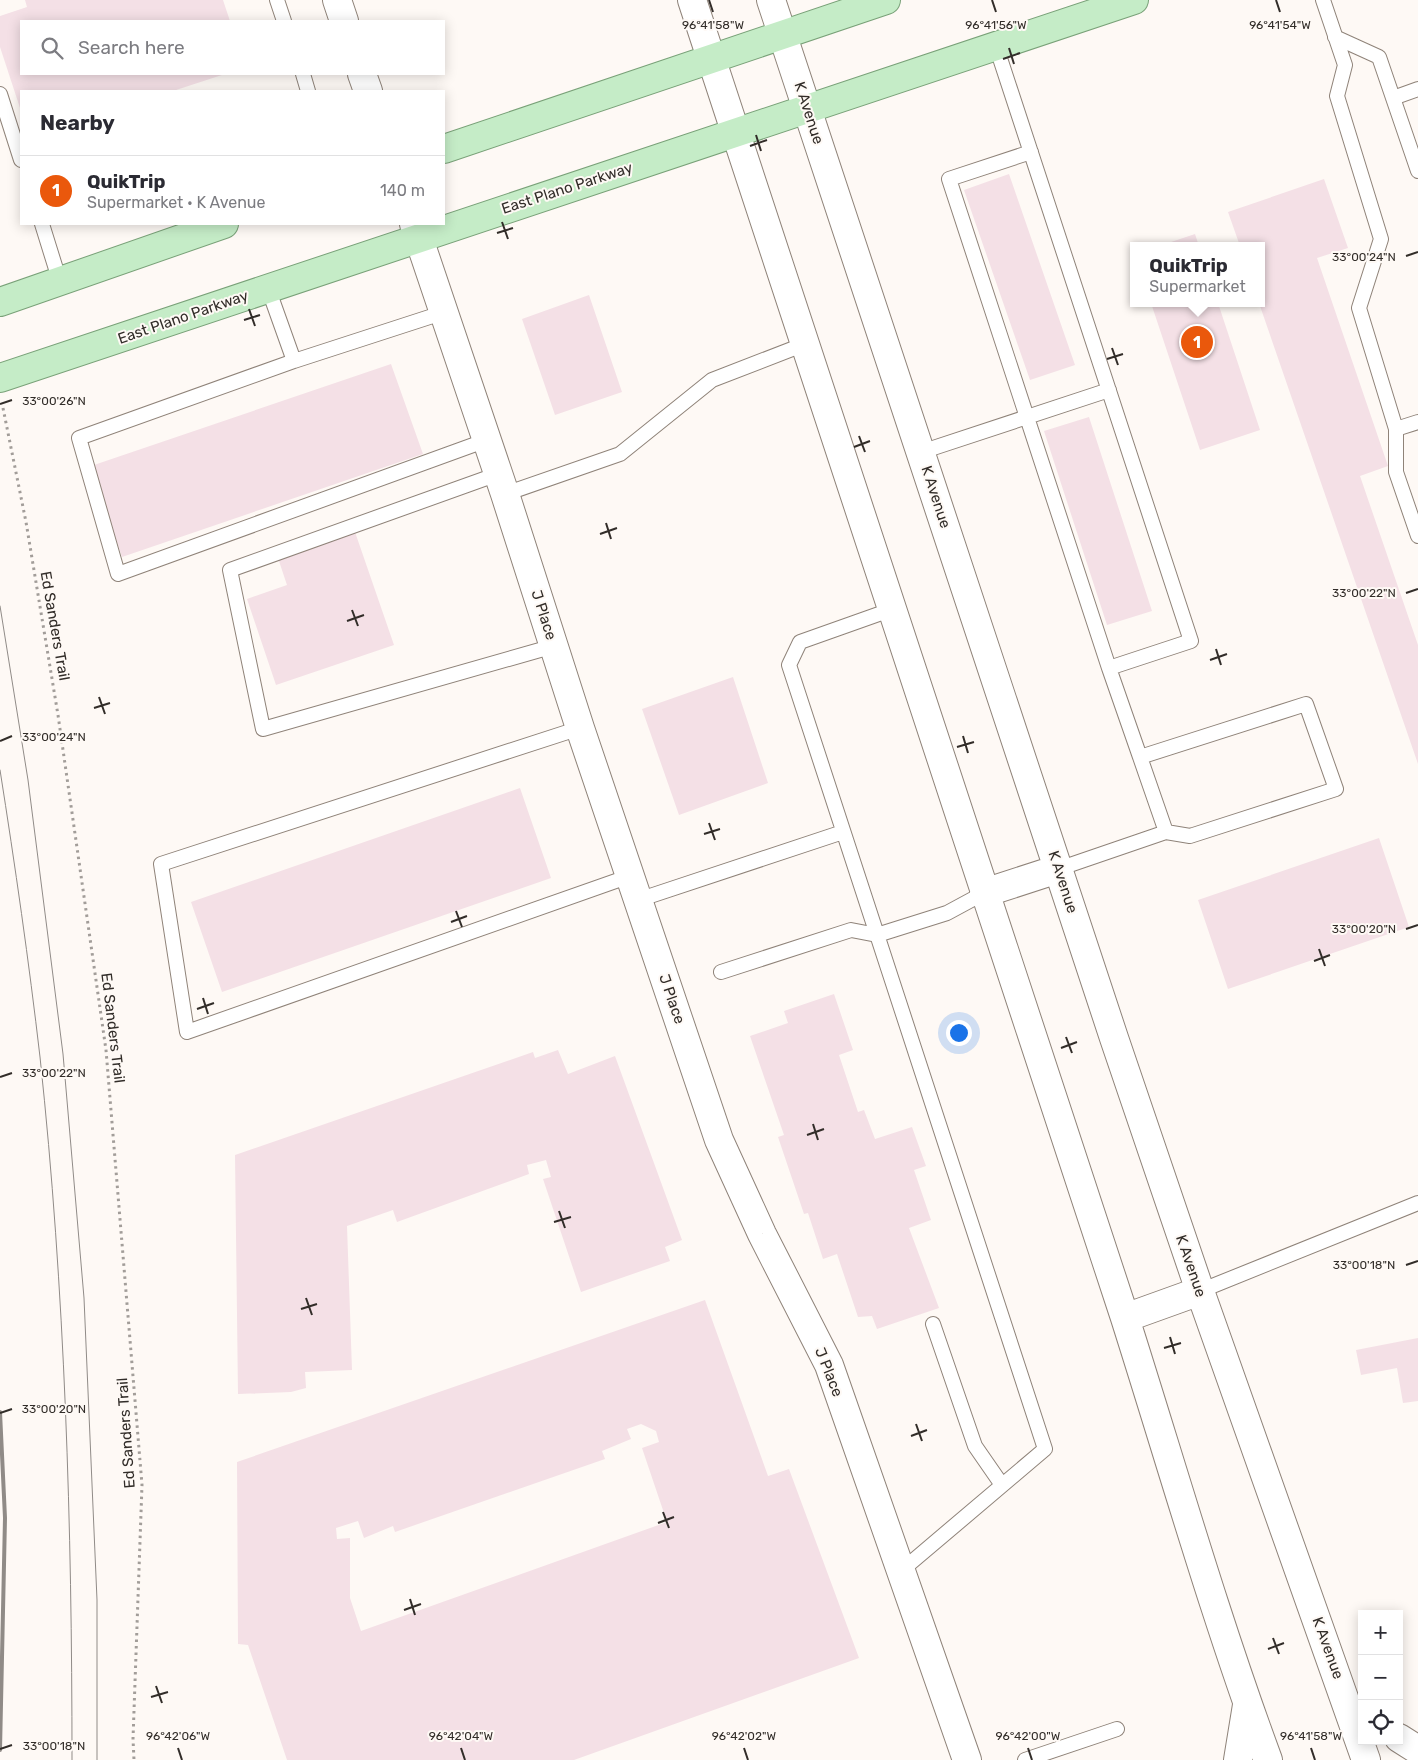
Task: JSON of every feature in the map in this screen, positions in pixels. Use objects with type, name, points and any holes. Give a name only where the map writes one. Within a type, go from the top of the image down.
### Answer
[{"type":"main road","points":[[337,0],[344,20]]},
{"type":"main road","points":[[692,0],[984,894],[1125,1318],[1182,1507],[1247,1703],[1268,1760]]},
{"type":"main road","name":"K Avenue","points":[[772,0],[1058,868],[1200,1291],[1342,1687],[1366,1760]]},
{"type":"main road","points":[[445,149],[886,0]]},
{"type":"main road","name":"East Plano Parkway","points":[[445,221],[736,132],[1134,0]]},
{"type":"main road","points":[[362,75],[368,90]]},
{"type":"main road","points":[[0,302],[221,225]]},
{"type":"main road","name":"East Plano Parkway","points":[[1,390],[433,225]]},
{"type":"main road","name":"J Place","points":[[417,230],[502,484],[580,728],[719,1140],[762,1234],[829,1365],[967,1760]]},
{"type":"main road","points":[[984,894],[1058,868]]},
{"type":"main road","points":[[1125,1318],[1200,1291]]},
{"type":"main road","points":[[1342,1687],[1358,1702]]},
{"type":"main road","points":[[1238,1760],[1247,1703]]},
{"type":"main road","points":[[1403,1741],[1418,1750]]},
{"type":"lane","points":[[277,0],[284,20]]},
{"type":"lane","points":[[1323,0],[1345,66],[1337,96],[1382,239],[1359,308],[1396,428],[1396,472],[1418,536]]},
{"type":"lane","points":[[1335,37],[1379,57],[1418,171]]},
{"type":"lane","points":[[996,46],[1191,641],[1109,668]]},
{"type":"lane","points":[[303,75],[308,90]]},
{"type":"lane","points":[[1393,98],[1418,89]]},
{"type":"lane","points":[[0,94],[20,157]]},
{"type":"lane","points":[[1031,152],[948,180],[1109,668],[1166,832]]},
{"type":"lane","points":[[42,225],[60,282]]},
{"type":"lane","points":[[268,288],[294,361]]},
{"type":"lane","points":[[445,312],[294,361],[80,438],[118,574],[487,440]]},
{"type":"lane","points":[[554,646],[263,729],[230,570],[502,484],[620,454],[712,380],[805,344]]},
{"type":"lane","points":[[921,452],[1109,390]]},
{"type":"lane","points":[[1396,428],[1418,422]]},
{"type":"lane","points":[[892,609],[800,642],[789,665],[1045,1449],[901,1572]]},
{"type":"lane","points":[[1058,868],[1166,832],[1190,836],[1336,789],[1306,704],[1140,757]]},
{"type":"lane","points":[[580,728],[161,864],[187,1032],[634,888],[844,832]]},
{"type":"lane","points":[[721,972],[851,930],[877,935],[947,914],[984,894]]},
{"type":"lane","points":[[1200,1291],[1418,1204]]},
{"type":"lane","points":[[933,1324],[975,1446],[1002,1485]]},
{"type":"lane","points":[[1025,1760],[1117,1729]]},
{"type":"path","name":"Ed Sanders Trail","points":[[1,390],[26,522],[58,715],[106,1050],[142,1485],[132,1739],[134,1760]]},
{"type":"building","points":[[25,0],[223,0],[230,20],[20,20],[20,75],[222,75],[176,90],[20,90],[20,108],[0,47],[0,16],[27,7]]},
{"type":"building","points":[[1009,174],[1075,365],[1030,380],[964,190]]},
{"type":"building","points":[[1324,179],[1348,248],[1317,258],[1388,466],[1360,476],[1418,645],[1418,764],[1260,307],[1265,307],[1265,242],[1239,242],[1228,212]]},
{"type":"building","points":[[1195,234],[1198,242],[1171,242]]},
{"type":"building","points":[[589,295],[622,392],[555,415],[522,319]]},
{"type":"building","points":[[1152,307],[1219,307],[1260,430],[1200,450]]},
{"type":"building","points":[[391,364],[423,454],[122,557],[91,466]]},
{"type":"building","points":[[1089,417],[1152,611],[1107,625],[1044,431]]},
{"type":"building","points":[[355,532],[394,645],[276,685],[247,599],[287,585],[278,558]]},
{"type":"building","points":[[733,677],[768,783],[679,815],[642,709]]},
{"type":"building","points":[[520,788],[551,878],[222,992],[191,902]]},
{"type":"building","points":[[1379,838],[1409,927],[1228,989],[1198,900]]},
{"type":"building","points":[[834,994],[853,1050],[839,1055],[858,1112],[864,1110],[875,1139],[912,1127],[926,1166],[914,1170],[931,1220],[909,1228],[939,1308],[877,1329],[872,1316],[858,1317],[837,1254],[823,1259],[808,1213],[804,1214],[778,1137],[784,1135],[750,1036],[788,1023],[784,1011]]},
{"type":"building","points":[[558,1050],[568,1074],[615,1056],[682,1240],[665,1247],[670,1261],[581,1292],[543,1179],[551,1177],[546,1160],[527,1165],[529,1174],[397,1222],[393,1210],[347,1226],[352,1370],[305,1372],[306,1388],[291,1392],[238,1394],[235,1155],[533,1052],[535,1058]]},
{"type":"building","points":[[705,1300],[768,1476],[789,1469],[859,1658],[574,1760],[287,1760],[248,1645],[238,1644],[237,1462]],"holes":[[[641,1424],[656,1431],[659,1442],[642,1448],[667,1522],[361,1631],[350,1598],[350,1538],[337,1539],[336,1528],[358,1521],[364,1538],[393,1526],[395,1532],[605,1459],[602,1451],[631,1439],[627,1429]]]},
{"type":"building","points":[[1418,1338],[1418,1401],[1403,1403],[1397,1368],[1361,1375],[1356,1350]]},
{"type":"tram line","points":[[0,606],[28,780],[63,1054],[84,1298],[97,1600],[97,1760]]},
{"type":"tram line","points":[[0,770],[36,1021],[56,1232],[71,1584],[72,1760]]},
{"type":"railway","points":[[0,1412],[5,1518],[0,1750]]},
{"type":"place","name":"QuikTrip","points":[[1197,342]]}]
